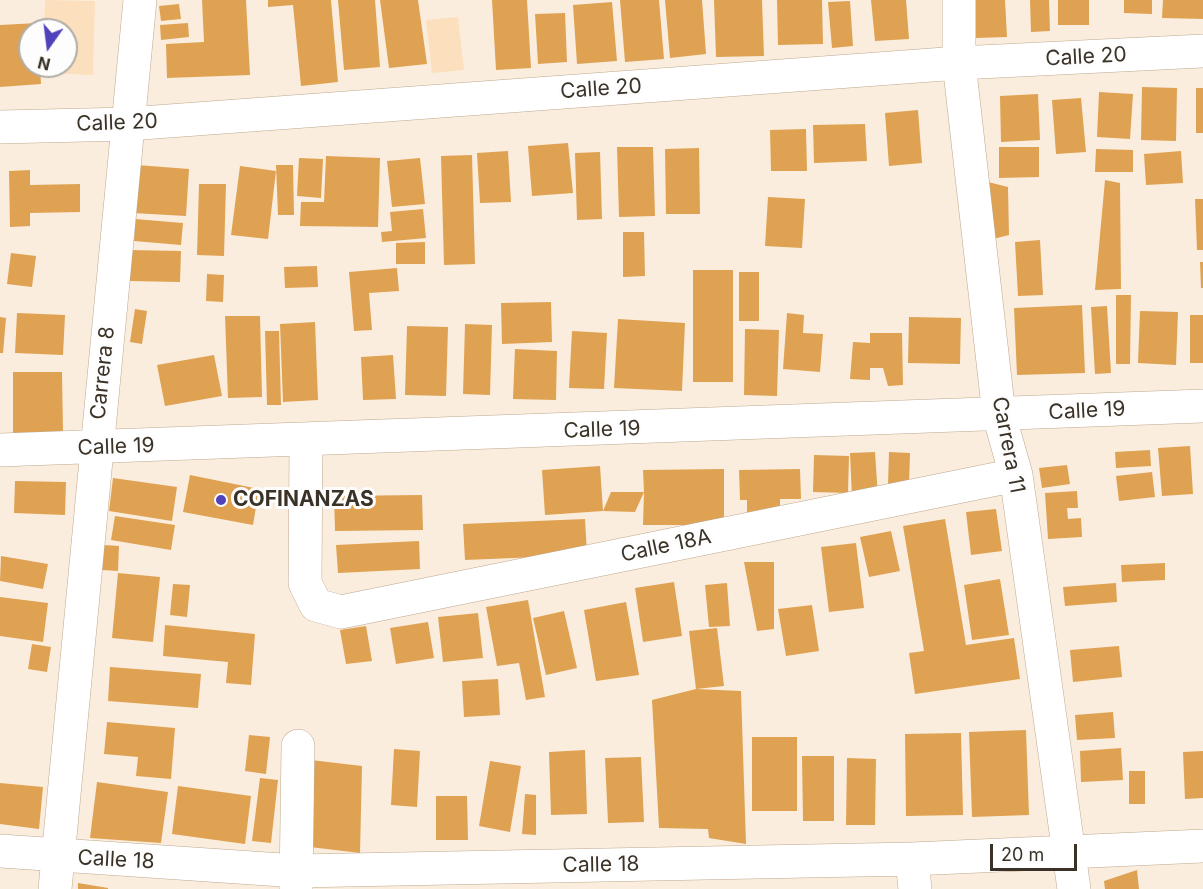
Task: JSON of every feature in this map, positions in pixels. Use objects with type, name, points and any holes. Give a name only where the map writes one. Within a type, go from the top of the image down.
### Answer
[{"type":"street","name":"Carrera 8","points":[[55,889],[140,0]]},
{"type":"street","name":"Carrera 11","points":[[959,0],[959,63],[999,415],[1016,475],[1074,889]]},
{"type":"street","name":"Calle 20","points":[[0,127],[128,124],[959,63],[1203,51]]},
{"type":"street","name":"Calle 19","points":[[0,450],[1203,406]]},
{"type":"street","name":"Calle 18A","points":[[306,440],[305,583],[316,605],[341,612],[1016,475]]},
{"type":"street","points":[[296,880],[298,746]]},
{"type":"street","name":"Calle 18","points":[[0,851],[296,880],[913,874],[1068,852],[1203,846]]},
{"type":"shaded area","points":[[45,0],[95,1],[93,75],[78,74],[78,18],[44,18]]},
{"type":"shaded area","points":[[458,17],[464,70],[432,73],[426,20]]},
{"type":"building","points":[[202,0],[246,0],[250,75],[167,78],[166,44],[204,42]]},
{"type":"building","points":[[268,0],[331,0],[338,82],[301,86],[293,5],[268,7]]},
{"type":"building","points":[[338,0],[375,0],[380,67],[344,70]]},
{"type":"building","points":[[380,0],[418,0],[427,64],[389,68]]},
{"type":"building","points":[[492,0],[527,0],[531,68],[496,70]]},
{"type":"building","points":[[620,0],[659,0],[664,59],[625,62]]},
{"type":"building","points":[[665,0],[702,0],[706,54],[670,58]]},
{"type":"building","points":[[714,0],[762,0],[764,56],[716,57]]},
{"type":"building","points":[[777,0],[822,0],[823,44],[778,45]]},
{"type":"building","points":[[871,0],[906,0],[909,39],[875,41]]},
{"type":"building","points":[[973,0],[1005,0],[1007,37],[975,38]]},
{"type":"building","points":[[1030,0],[1049,0],[1050,31],[1031,32]]},
{"type":"building","points":[[1058,0],[1089,0],[1089,25],[1058,25]]},
{"type":"building","points":[[1124,0],[1152,0],[1152,14],[1124,13]]},
{"type":"building","points":[[1163,0],[1203,0],[1203,19],[1162,18]]},
{"type":"building","points":[[850,1],[853,46],[832,48],[828,2]]},
{"type":"building","points":[[612,2],[617,61],[577,64],[573,5]]},
{"type":"building","points":[[179,4],[181,19],[161,21],[159,6]]},
{"type":"building","points":[[565,13],[567,62],[538,64],[535,14]]},
{"type":"building","points":[[188,23],[189,37],[161,40],[160,25]]},
{"type":"building","points":[[18,24],[18,78],[41,78],[41,84],[0,87],[0,25]]},
{"type":"building","points":[[1142,87],[1177,88],[1176,141],[1141,140]]},
{"type":"building","points":[[1196,88],[1203,88],[1203,133],[1196,133]]},
{"type":"building","points":[[1099,92],[1133,94],[1130,139],[1097,137]]},
{"type":"building","points":[[1038,94],[1040,140],[1001,142],[1000,96]]},
{"type":"building","points":[[1081,98],[1086,152],[1056,154],[1052,100]]},
{"type":"building","points":[[918,110],[922,163],[889,166],[885,113]]},
{"type":"building","points":[[865,124],[867,161],[814,163],[813,125]]},
{"type":"building","points":[[806,129],[807,171],[771,171],[770,130]]},
{"type":"building","points":[[568,143],[573,193],[532,196],[528,146]]},
{"type":"building","points":[[617,147],[653,147],[655,216],[619,217]]},
{"type":"building","points":[[999,147],[1039,147],[1039,177],[999,178]]},
{"type":"building","points":[[699,148],[700,214],[666,214],[665,149]]},
{"type":"building","points":[[1096,149],[1133,150],[1133,172],[1095,172]]},
{"type":"building","points":[[508,151],[511,202],[480,203],[477,153]]},
{"type":"building","points":[[1181,151],[1183,183],[1146,185],[1144,154]]},
{"type":"building","points":[[600,152],[602,219],[577,220],[575,153]]},
{"type":"building","points":[[472,155],[475,264],[444,265],[441,156]]},
{"type":"building","points":[[326,156],[380,158],[378,227],[300,226],[301,202],[324,202]]},
{"type":"building","points":[[299,158],[323,159],[321,198],[297,196]]},
{"type":"building","points":[[420,158],[425,204],[392,207],[387,161]]},
{"type":"building","points":[[137,165],[189,169],[186,216],[133,213]]},
{"type":"building","points":[[276,165],[293,165],[294,215],[278,215]]},
{"type":"building","points":[[240,166],[276,171],[268,239],[231,235]]},
{"type":"building","points":[[30,170],[30,185],[80,184],[80,212],[30,213],[30,226],[10,227],[9,171]]},
{"type":"building","points":[[976,179],[1008,187],[1009,235],[985,241]]},
{"type":"building","points":[[1105,180],[1120,183],[1121,289],[1095,290]]},
{"type":"building","points":[[199,184],[226,184],[224,256],[197,255]]},
{"type":"building","points":[[768,197],[805,199],[802,248],[765,246]]},
{"type":"building","points":[[1195,199],[1203,199],[1203,250],[1197,250]]},
{"type":"building","points":[[423,209],[426,238],[382,242],[381,232],[392,231],[390,212]]},
{"type":"building","points":[[135,219],[183,223],[181,245],[134,241]]},
{"type":"building","points":[[623,232],[644,232],[645,276],[623,277]]},
{"type":"building","points":[[1040,240],[1043,295],[1018,296],[1015,242]]},
{"type":"building","points":[[425,242],[425,264],[396,264],[396,243]]},
{"type":"building","points":[[129,250],[181,251],[180,282],[128,281]]},
{"type":"building","points":[[11,253],[36,256],[32,287],[7,284]]},
{"type":"building","points":[[1200,262],[1203,262],[1203,288],[1201,288]]},
{"type":"building","points":[[317,266],[318,287],[285,288],[284,267]]},
{"type":"building","points":[[397,268],[399,291],[369,293],[372,330],[354,331],[349,272]]},
{"type":"building","points":[[693,270],[733,270],[733,382],[693,382]]},
{"type":"building","points":[[739,272],[759,272],[759,321],[739,321]]},
{"type":"building","points":[[207,274],[224,275],[223,302],[206,301]]},
{"type":"building","points":[[1116,295],[1131,295],[1130,364],[1116,364]]},
{"type":"building","points":[[551,302],[552,342],[502,344],[501,303]]},
{"type":"building","points":[[1082,305],[1085,373],[1017,375],[1014,308]]},
{"type":"building","points":[[1107,306],[1111,373],[1095,374],[1091,307]]},
{"type":"building","points":[[135,309],[147,311],[142,344],[130,342]]},
{"type":"building","points":[[1140,311],[1178,312],[1176,365],[1138,363]]},
{"type":"building","points":[[17,313],[65,315],[63,355],[15,353]]},
{"type":"building","points":[[787,313],[804,315],[803,333],[823,334],[820,372],[783,369]]},
{"type":"building","points":[[1190,315],[1203,315],[1203,363],[1190,363]]},
{"type":"building","points":[[225,316],[260,316],[262,397],[228,398]]},
{"type":"building","points":[[0,317],[6,318],[3,353],[0,353]]},
{"type":"building","points":[[909,317],[961,318],[960,364],[908,363]]},
{"type":"building","points":[[618,319],[685,323],[682,391],[614,388]]},
{"type":"building","points":[[315,322],[318,400],[283,402],[280,324]]},
{"type":"building","points":[[465,324],[492,325],[490,395],[463,394]]},
{"type":"building","points":[[407,326],[448,327],[446,396],[405,395]]},
{"type":"building","points":[[745,329],[779,330],[777,396],[744,395]]},
{"type":"building","points":[[265,331],[279,331],[281,405],[267,405]]},
{"type":"building","points":[[572,331],[607,333],[604,389],[569,388]]},
{"type":"building","points":[[870,333],[902,333],[903,385],[888,386],[883,368],[870,368],[870,380],[850,379],[853,342],[870,343]]},
{"type":"building","points":[[515,349],[557,351],[556,400],[513,399]]},
{"type":"building","points":[[214,355],[222,396],[165,406],[157,365]]},
{"type":"building","points":[[393,355],[396,399],[363,400],[361,357]]},
{"type":"building","points":[[13,372],[62,372],[63,433],[13,433]]},
{"type":"building","points":[[1190,446],[1193,494],[1162,496],[1158,448]]},
{"type":"building","points":[[1150,450],[1151,466],[1116,468],[1115,452]]},
{"type":"building","points":[[875,452],[878,497],[852,498],[850,453]]},
{"type":"building","points":[[889,452],[910,453],[909,485],[888,485]]},
{"type":"building","points":[[814,455],[849,456],[848,493],[813,492]]},
{"type":"building","points":[[1067,465],[1070,484],[1042,488],[1039,468]]},
{"type":"building","points":[[600,466],[603,511],[545,515],[542,470]]},
{"type":"building","points":[[724,469],[724,525],[643,525],[643,470]]},
{"type":"building","points":[[800,469],[801,499],[780,499],[780,519],[747,520],[747,500],[740,500],[739,470]]},
{"type":"building","points":[[1152,472],[1155,497],[1119,501],[1116,476]]},
{"type":"building","name":"COFINANZAS","points":[[190,475],[259,489],[253,525],[183,512]]},
{"type":"building","points":[[113,478],[177,487],[172,521],[109,511]]},
{"type":"building","points":[[15,481],[66,482],[65,515],[14,513]]},
{"type":"building","points":[[1077,491],[1078,508],[1067,508],[1068,519],[1081,518],[1082,537],[1048,539],[1045,493]]},
{"type":"building","points":[[611,492],[644,492],[635,512],[603,511]]},
{"type":"building","points":[[422,495],[423,530],[335,531],[334,496]]},
{"type":"building","points":[[996,509],[1002,551],[971,555],[966,512]]},
{"type":"building","points":[[115,516],[175,525],[171,550],[111,540]]},
{"type":"building","points":[[585,519],[587,555],[465,560],[463,524]]},
{"type":"building","points":[[945,519],[966,645],[1014,638],[1020,679],[915,694],[909,653],[924,651],[903,526]]},
{"type":"building","points":[[891,531],[900,571],[869,577],[860,537]]},
{"type":"building","points":[[419,541],[420,569],[338,573],[336,545]]},
{"type":"building","points":[[856,543],[864,608],[829,612],[821,547]]},
{"type":"building","points":[[104,545],[119,546],[118,571],[102,570]]},
{"type":"building","points":[[1,556],[48,564],[43,589],[0,581]]},
{"type":"building","points":[[744,562],[774,562],[774,629],[757,631]]},
{"type":"building","points":[[1165,563],[1165,580],[1122,582],[1121,565]]},
{"type":"building","points":[[118,573],[160,577],[153,642],[112,638]]},
{"type":"building","points":[[1000,579],[1009,635],[972,640],[964,585]]},
{"type":"building","points":[[674,582],[682,636],[643,642],[635,588]]},
{"type":"building","points":[[727,583],[730,626],[709,627],[705,585]]},
{"type":"building","points":[[1116,583],[1117,602],[1065,606],[1063,587]]},
{"type":"building","points":[[173,584],[190,585],[187,617],[170,615]]},
{"type":"building","points":[[0,597],[48,603],[43,642],[0,636]]},
{"type":"building","points":[[528,600],[545,697],[526,700],[519,663],[497,666],[486,607]]},
{"type":"building","points":[[626,602],[639,675],[596,681],[584,610]]},
{"type":"building","points":[[812,605],[819,651],[786,656],[778,609]]},
{"type":"building","points":[[564,611],[577,668],[546,675],[533,618]]},
{"type":"building","points":[[478,613],[483,658],[443,662],[438,617]]},
{"type":"building","points":[[428,622],[434,658],[396,664],[390,628]]},
{"type":"building","points":[[165,625],[255,634],[251,685],[226,683],[228,662],[163,656]]},
{"type":"building","points":[[366,626],[372,661],[346,664],[340,630]]},
{"type":"building","points":[[717,628],[724,686],[696,689],[689,631]]},
{"type":"building","points":[[32,644],[51,647],[47,672],[28,669]]},
{"type":"building","points":[[1119,646],[1122,677],[1073,682],[1070,650]]},
{"type":"building","points":[[110,667],[201,674],[198,708],[108,701]]},
{"type":"building","points":[[498,679],[500,715],[464,717],[462,681]]},
{"type":"building","points":[[696,689],[741,691],[746,844],[709,838],[708,829],[659,828],[652,700]]},
{"type":"building","points":[[1113,712],[1115,738],[1077,740],[1075,715]]},
{"type":"building","points":[[107,722],[175,728],[171,779],[136,776],[138,757],[104,754]]},
{"type":"building","points":[[1026,730],[1029,815],[972,817],[969,732]]},
{"type":"building","points":[[961,733],[963,815],[906,816],[905,734]]},
{"type":"building","points":[[249,735],[270,737],[266,774],[245,771]]},
{"type":"building","points":[[752,737],[797,737],[797,811],[752,811]]},
{"type":"building","points":[[1121,748],[1123,780],[1081,782],[1080,751]]},
{"type":"building","points":[[394,749],[420,751],[417,807],[391,805]]},
{"type":"building","points":[[585,750],[587,814],[551,815],[549,752]]},
{"type":"building","points":[[1203,751],[1203,798],[1185,799],[1183,752]]},
{"type":"building","points":[[802,756],[834,756],[834,821],[803,821]]},
{"type":"building","points":[[641,757],[644,822],[608,823],[605,758]]},
{"type":"building","points":[[847,758],[876,759],[875,825],[846,825]]},
{"type":"building","points":[[311,760],[362,766],[360,853],[310,847]]},
{"type":"building","points":[[490,761],[521,766],[510,832],[479,826]]},
{"type":"building","points":[[1129,771],[1145,771],[1145,804],[1129,804]]},
{"type":"building","points":[[260,778],[278,780],[271,843],[252,841]]},
{"type":"building","points":[[97,782],[168,792],[161,843],[90,838]]},
{"type":"building","points":[[0,783],[43,787],[39,829],[0,824]]},
{"type":"building","points":[[178,786],[251,796],[245,844],[172,834]]},
{"type":"building","points":[[525,794],[536,795],[536,835],[522,834]]},
{"type":"building","points":[[436,796],[467,796],[468,840],[436,840]]},
{"type":"building","points":[[1137,870],[1139,889],[1105,889],[1104,881]]},
{"type":"building","points":[[78,883],[108,888],[108,889],[78,889]]},
{"type":"place","name":"COFINANZAS","points":[[221,500]]}]
